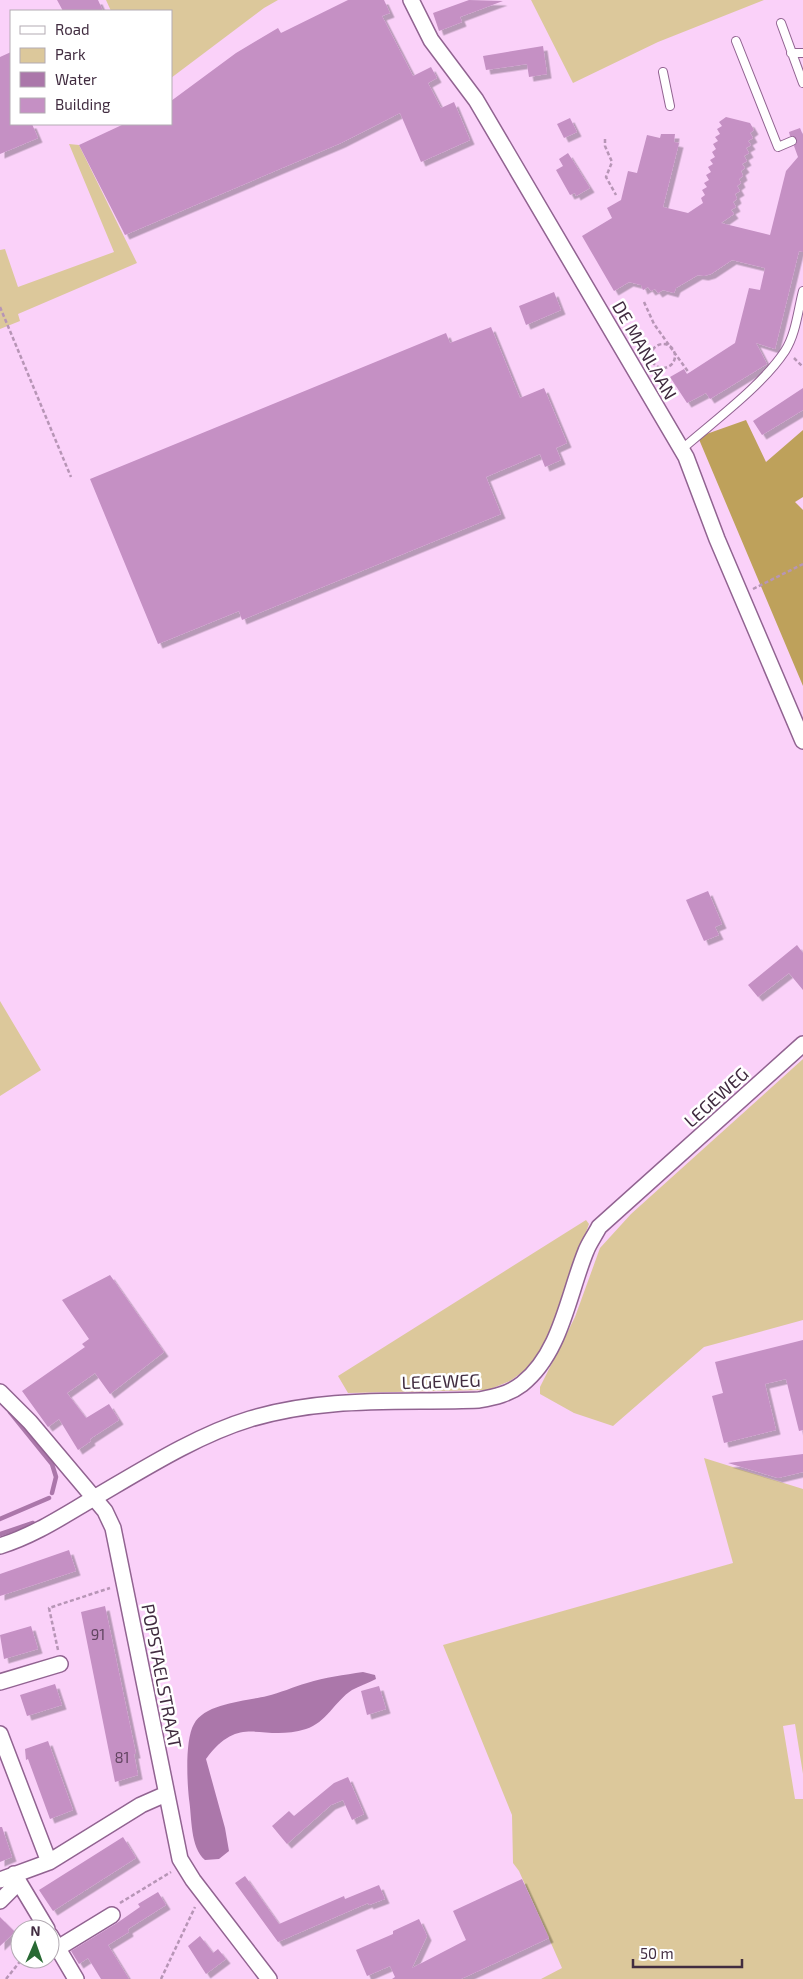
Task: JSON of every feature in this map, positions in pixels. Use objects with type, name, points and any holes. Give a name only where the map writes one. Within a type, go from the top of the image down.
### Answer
[{"type":"street","name":"DE MANLAAN","points":[[411,0],[431,40],[476,100],[681,450],[803,741]]},
{"type":"street","name":"LEGEWEG","points":[[0,1546],[31,1535],[52,1524],[196,1442],[249,1420],[318,1404],[479,1400],[503,1395],[521,1384],[538,1368],[551,1347],[586,1250],[599,1227],[803,1044]]},
{"type":"street","name":"POPSTAELSTRAAT","points":[[0,1392],[30,1422],[105,1511],[113,1528],[180,1859],[202,1892],[269,1979]]},
{"type":"street","points":[[0,1682],[60,1664]]},
{"type":"street","points":[[0,1734],[6,1770],[49,1862]]},
{"type":"street","points":[[0,1901],[11,1879],[49,1862],[141,1805],[166,1794]]},
{"type":"street","points":[[11,1879],[40,1919]]},
{"type":"street","points":[[60,1947],[112,1915]]},
{"type":"street","points":[[60,1951],[76,1979]]},
{"type":"lane","points":[[781,24],[803,83]]},
{"type":"lane","points":[[736,41],[778,147],[792,141]]},
{"type":"lane","points":[[791,53],[803,53]]},
{"type":"lane","points":[[663,72],[670,106]]},
{"type":"lane","points":[[681,450],[750,390],[785,350],[794,330],[803,292]]},
{"type":"path","points":[[605,139],[605,146],[612,162],[606,176],[616,195]]},
{"type":"path","points":[[644,302],[654,324],[689,372]]},
{"type":"path","points":[[0,307],[71,477]]},
{"type":"path","points":[[665,344],[672,348],[675,356],[672,363],[662,368],[654,364],[651,354],[654,347],[665,344]]},
{"type":"path","points":[[741,596],[803,564]]},
{"type":"path","points":[[60,1664],[49,1608],[124,1583]]},
{"type":"path","points":[[112,1915],[114,1907],[169,1872],[178,1873],[185,1867]]},
{"type":"path","points":[[161,1979],[202,1892]]},
{"type":"path","points":[[6,1979],[14,1969]]},
{"type":"green space","points":[[106,0],[278,0],[264,8],[172,77],[172,10],[111,10]]},
{"type":"green space","points":[[531,0],[764,0],[658,42],[573,83]]},
{"type":"green space","points":[[69,144],[79,145],[137,263],[18,314],[20,321],[0,329],[0,250],[5,249],[18,287],[114,252]]},
{"type":"green space","points":[[0,1001],[41,1070],[0,1096]]},
{"type":"green space","points":[[803,1059],[803,1320],[704,1347],[613,1426],[574,1413],[540,1394],[540,1387],[575,1317],[600,1248],[631,1214]]},
{"type":"green space","points":[[586,1220],[589,1224],[547,1338],[531,1366],[510,1381],[488,1390],[348,1393],[338,1376]]},
{"type":"green space","points":[[704,1458],[803,1489],[803,1774],[795,1724],[783,1726],[795,1799],[803,1799],[803,1979],[541,1979],[562,1968],[519,1871],[513,1863],[512,1815],[443,1645],[733,1563]]},
{"type":"shaded area","points":[[746,420],[766,462],[803,430],[803,497],[795,502],[803,510],[803,686],[698,437]]},
{"type":"water","points":[[363,1672],[375,1675],[376,1679],[352,1690],[325,1717],[313,1726],[290,1732],[252,1732],[230,1736],[218,1745],[206,1759],[225,1828],[229,1851],[219,1859],[205,1860],[194,1840],[191,1823],[187,1760],[191,1731],[199,1717],[207,1711],[227,1704],[272,1695],[321,1679]]},
{"type":"building","points":[[57,0],[98,0],[103,10],[62,10]]},
{"type":"building","points":[[348,0],[384,0],[390,13],[382,16],[413,76],[431,67],[437,78],[428,83],[441,108],[454,102],[470,140],[421,162],[400,113],[341,143],[125,235],[79,145],[122,125],[172,125],[172,100],[236,53],[278,28],[281,33]]},
{"type":"building","points":[[469,0],[503,1],[460,17],[462,22],[439,31],[433,13]]},
{"type":"building","points":[[543,46],[547,74],[529,77],[527,64],[486,70],[483,56]]},
{"type":"building","points":[[10,52],[10,125],[32,125],[38,138],[0,154],[0,57]]},
{"type":"building","points":[[726,117],[750,123],[754,130],[750,133],[753,138],[748,141],[751,145],[746,148],[749,153],[744,156],[747,161],[742,164],[745,168],[741,171],[743,176],[739,179],[741,183],[737,186],[740,191],[735,194],[737,199],[733,202],[736,207],[731,210],[734,214],[721,223],[770,235],[786,171],[798,157],[794,146],[797,139],[790,136],[789,132],[800,128],[803,135],[803,252],[799,251],[775,349],[756,343],[767,364],[710,399],[706,393],[687,403],[670,377],[684,369],[687,374],[735,343],[749,288],[760,290],[765,268],[732,260],[711,274],[698,275],[676,288],[674,293],[663,290],[658,293],[655,289],[651,291],[648,287],[643,290],[641,285],[629,282],[614,291],[582,236],[612,218],[607,208],[621,200],[628,171],[637,173],[647,135],[660,138],[661,134],[675,134],[674,142],[679,143],[663,207],[688,213],[703,203],[701,198],[705,195],[702,190],[707,187],[704,183],[709,180],[706,175],[711,172],[708,167],[713,164],[710,160],[715,157],[712,152],[716,149],[713,144],[718,141],[715,137],[720,134],[717,129],[722,126],[719,122]]},
{"type":"building","points":[[570,118],[577,132],[564,138],[557,124]]},
{"type":"building","points":[[568,153],[590,188],[576,196],[575,193],[570,195],[556,170],[563,166],[559,159]]},
{"type":"building","points":[[554,292],[561,310],[526,325],[519,306]]},
{"type":"building","points":[[491,327],[520,398],[544,388],[567,443],[556,448],[561,460],[545,467],[540,454],[486,477],[501,514],[242,620],[239,611],[158,644],[90,479],[446,333],[450,343]]},
{"type":"building","points":[[803,388],[803,410],[762,435],[753,421]]},
{"type":"building","points":[[708,891],[722,924],[715,927],[719,935],[704,941],[686,900]]},
{"type":"building","points":[[797,945],[803,953],[803,990],[789,973],[758,997],[748,985]]},
{"type":"building","points":[[110,1275],[164,1352],[110,1394],[95,1373],[67,1393],[86,1418],[109,1404],[119,1420],[90,1439],[91,1441],[78,1450],[59,1419],[48,1427],[22,1391],[85,1347],[82,1344],[89,1339],[62,1300]]},
{"type":"building","points":[[803,1340],[803,1430],[799,1431],[786,1379],[765,1384],[776,1430],[724,1443],[712,1396],[723,1393],[715,1362]]},
{"type":"building","points":[[803,1454],[803,1472],[778,1478],[728,1463]]},
{"type":"building","points":[[69,1550],[76,1571],[0,1596],[0,1574]]},
{"type":"building","points":[[105,1606],[136,1754],[134,1754],[138,1775],[115,1782],[81,1612]]},
{"type":"building","points":[[31,1626],[38,1649],[4,1659],[0,1635]]},
{"type":"building","points":[[55,1684],[62,1705],[27,1716],[20,1695]]},
{"type":"building","points":[[379,1686],[386,1709],[367,1715],[361,1691]]},
{"type":"building","points":[[48,1741],[73,1810],[50,1819],[28,1759],[26,1760],[25,1749]]},
{"type":"building","points":[[348,1777],[364,1814],[352,1820],[343,1800],[331,1805],[287,1844],[272,1826],[289,1811],[294,1816],[334,1783]]},
{"type":"building","points":[[0,1827],[2,1827],[12,1857],[0,1862]]},
{"type":"building","points":[[123,1837],[136,1858],[53,1911],[39,1890]]},
{"type":"building","points":[[245,1876],[279,1924],[344,1896],[345,1899],[379,1885],[385,1899],[369,1905],[368,1903],[278,1942],[235,1883]]},
{"type":"building","points":[[522,1879],[549,1938],[461,1979],[392,1979],[395,1977],[390,1966],[367,1976],[356,1950],[393,1934],[393,1931],[419,1919],[427,1936],[412,1968],[466,1940],[453,1911]]},
{"type":"building","points":[[158,1892],[166,1905],[128,1929],[129,1932],[108,1945],[129,1979],[101,1979],[88,1958],[79,1964],[71,1951],[117,1923],[140,1907],[138,1904]]},
{"type":"building","points":[[0,1917],[10,1927],[10,1937],[0,1946]]},
{"type":"building","points":[[200,1936],[213,1953],[218,1949],[226,1959],[206,1974],[188,1946]]},
{"type":"waterway","points":[[10,1412],[52,1464],[56,1477],[52,1493]]},
{"type":"waterway","points":[[0,1519],[49,1498]]},
{"type":"waterway","points":[[0,1534],[33,1523]]}]
